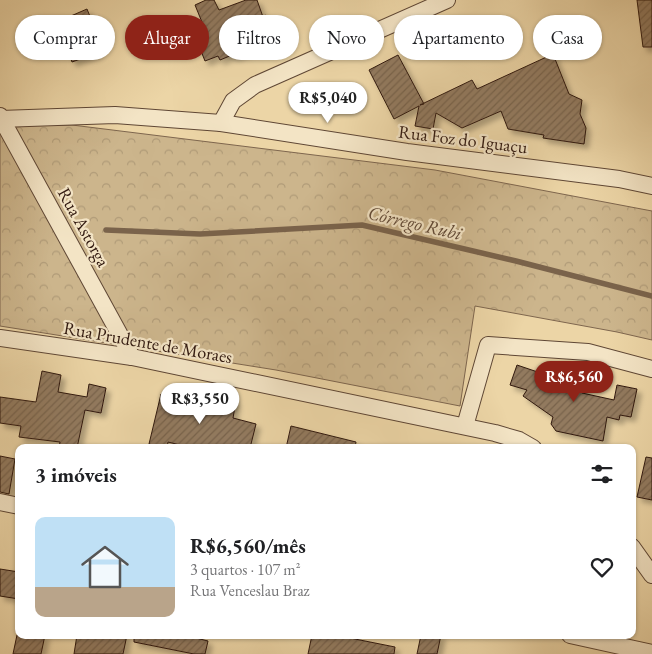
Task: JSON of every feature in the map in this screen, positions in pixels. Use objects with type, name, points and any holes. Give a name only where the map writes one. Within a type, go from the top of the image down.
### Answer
[{"type":"street","points":[[221,123],[234,101],[255,85],[447,0]]},
{"type":"street","name":"Rua Foz do Iguaçu","points":[[1,118],[115,115],[221,123],[407,152],[619,178],[652,186]]},
{"type":"street","name":"Rua Astorga","points":[[1,118],[132,356]]},
{"type":"street","name":"Rua Prudente de Moraes","points":[[0,338],[132,356],[494,432],[526,444]]},
{"type":"street","points":[[465,426],[488,345],[588,352],[652,369]]},
{"type":"street","points":[[0,502],[15,505]]},
{"type":"street","points":[[636,548],[652,552]]},
{"type":"street","points":[[636,551],[652,575]]},
{"type":"street","points":[[588,639],[652,653]]},
{"type":"green space","points":[[72,125],[435,170],[652,211],[652,340],[475,306],[460,406],[276,370],[0,326],[0,126]]},
{"type":"building","points":[[206,0],[214,0],[219,10],[246,0],[257,0],[262,15],[219,15],[219,58],[218,56],[209,59],[209,15],[199,15],[195,5]]},
{"type":"building","points":[[637,0],[652,0],[652,47],[643,47]]},
{"type":"building","points":[[87,9],[89,15],[73,15]]},
{"type":"building","points":[[394,57],[394,60],[401,60],[424,103],[472,80],[477,89],[540,60],[555,60],[569,94],[582,100],[580,114],[586,128],[584,144],[543,138],[544,135],[508,129],[501,111],[462,128],[436,113],[433,129],[415,126],[419,106],[394,119],[369,70]]},
{"type":"building","points":[[517,365],[564,381],[565,374],[585,378],[582,393],[614,400],[617,385],[637,389],[631,417],[620,415],[619,420],[607,417],[603,441],[556,431],[551,424],[553,417],[523,396],[527,390],[510,385]]},
{"type":"building","points":[[42,371],[61,375],[58,392],[87,397],[89,384],[106,388],[101,413],[85,410],[78,444],[60,444],[60,442],[19,437],[21,426],[0,423],[0,397],[36,402]]},
{"type":"building","points":[[161,394],[213,406],[215,396],[236,401],[233,418],[256,424],[251,444],[176,444],[168,442],[168,444],[149,444]]},
{"type":"building","points":[[291,426],[356,442],[356,444],[287,444]]},
{"type":"building","points":[[0,456],[15,459],[9,494],[0,492]]},
{"type":"building","points":[[646,457],[652,458],[652,500],[637,497]]},
{"type":"building","points":[[0,569],[15,571],[15,598],[0,596]]},
{"type":"building","points":[[16,639],[44,639],[41,654],[13,654]]},
{"type":"building","points":[[76,639],[126,639],[123,654],[74,654]]},
{"type":"building","points":[[134,639],[200,639],[208,641],[205,654],[194,654],[134,642]]},
{"type":"building","points":[[311,639],[355,639],[395,647],[394,654],[308,654]]},
{"type":"building","points":[[420,639],[440,639],[437,654],[417,654]]},
{"type":"waterway","name":"Córrego Rubi","points":[[106,230],[200,234],[362,225],[516,261],[652,296]]}]
